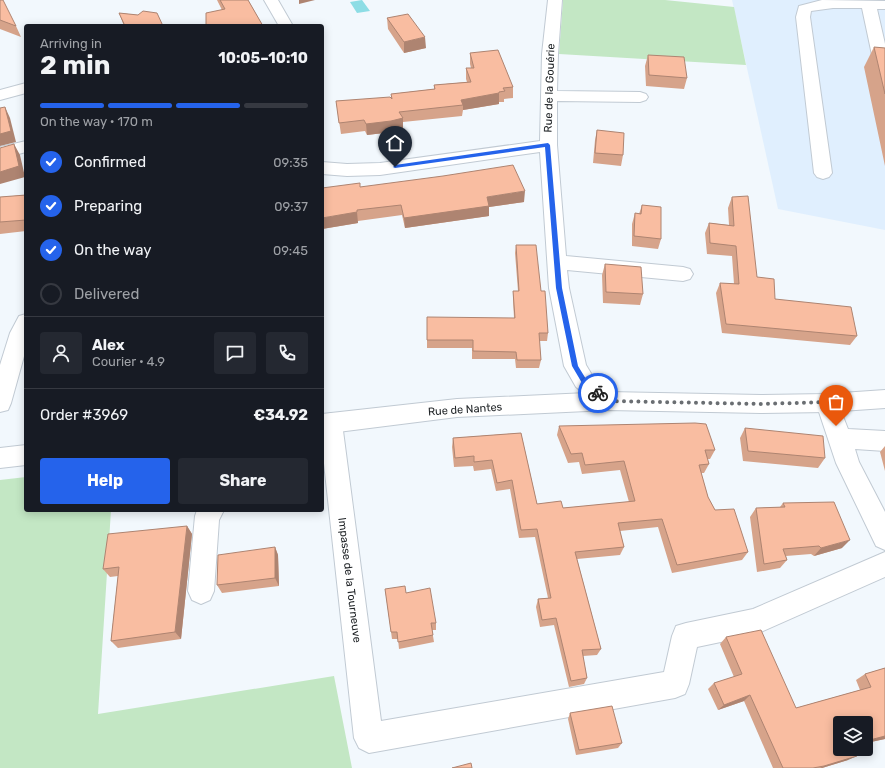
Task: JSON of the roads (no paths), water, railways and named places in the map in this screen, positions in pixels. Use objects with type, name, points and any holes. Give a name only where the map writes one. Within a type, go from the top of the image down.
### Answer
[{"type":"street","points":[[272,0],[285,24]]},
{"type":"street","name":"Rue de la Gouérie","points":[[555,0],[550,54],[548,145],[559,288],[575,366],[584,381],[608,401]]},
{"type":"street","points":[[823,173],[803,17],[804,9],[811,4],[824,1],[885,5]]},
{"type":"street","points":[[868,3],[880,55],[885,56]]},
{"type":"street","points":[[0,95],[24,89]]},
{"type":"street","points":[[549,96],[640,98]]},
{"type":"street","points":[[324,168],[347,170],[380,169],[548,145]]},
{"type":"street","points":[[0,153],[24,147]]},
{"type":"street","points":[[557,262],[683,274]]},
{"type":"street","points":[[0,403],[20,333],[24,326]]},
{"type":"street","name":"Rue de Nantes","points":[[326,423],[457,408],[608,401],[761,404],[885,399]]},
{"type":"street","points":[[827,402],[848,463],[885,538]]},
{"type":"street","name":"Impasse de la Tourneuve","points":[[326,423],[329,476],[369,738],[675,684],[686,636],[754,622],[885,564]]},
{"type":"street","points":[[840,438],[885,441]]},
{"type":"street","points":[[0,458],[24,455]]},
{"type":"street","points":[[201,591],[207,516],[210,512]]},
{"type":"water","points":[[362,0],[370,11],[357,13],[350,2]]}]
